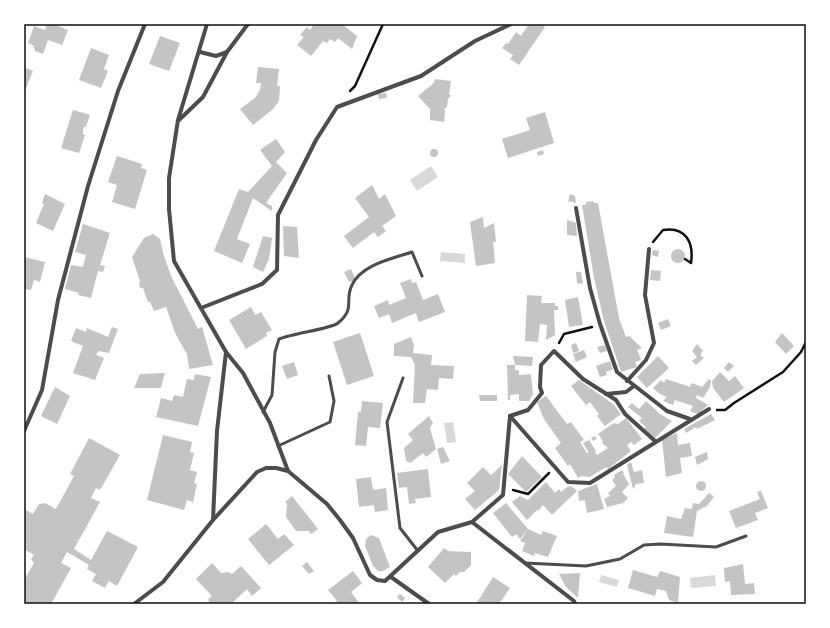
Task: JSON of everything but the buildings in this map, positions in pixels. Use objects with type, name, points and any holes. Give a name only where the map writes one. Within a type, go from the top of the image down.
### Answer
[{"type":"street","points":[[24,431],[42,390],[58,300],[88,186],[118,91],[144,24]]},
{"type":"street","points":[[207,24],[200,52],[178,120],[169,178],[169,209],[174,261],[226,352],[243,373],[263,412],[288,471]]},
{"type":"street","points":[[178,120],[203,97],[227,52],[248,24]]},
{"type":"street","points":[[201,308],[262,284],[277,270],[278,215],[316,140],[337,107],[421,76],[475,41],[512,24]]},
{"type":"street","points":[[200,52],[216,56],[227,52]]},
{"type":"street","points":[[576,208],[590,288],[600,324],[617,372],[666,410],[690,419]]},
{"type":"street","points":[[627,381],[646,360],[654,343],[645,295],[649,249]]},
{"type":"street","points":[[510,416],[528,410],[542,393],[540,387],[541,365],[554,351],[583,379],[616,400],[625,414],[655,441]]},
{"type":"street","points":[[213,520],[216,439],[226,352]]},
{"type":"street","points":[[606,394],[626,392],[634,386]]},
{"type":"street","points":[[510,416],[568,482],[590,483],[708,409]]},
{"type":"street","points":[[134,604],[163,582],[213,520],[257,472],[266,468],[276,468],[288,471],[327,504],[353,538],[370,575],[377,580],[385,581],[438,532],[472,522],[503,495],[510,416]]},
{"type":"street","points":[[472,522],[574,601],[575,604]]},
{"type":"street","points":[[391,577],[429,604]]},
{"type":"lane","points":[[263,412],[272,395],[275,352],[279,339],[290,334],[336,325],[347,315],[352,285],[367,268],[412,252],[422,276]]},
{"type":"lane","points":[[278,446],[330,422],[334,401],[329,376]]},
{"type":"lane","points":[[403,378],[387,422],[400,528],[418,551]]},
{"type":"lane","points":[[525,563],[586,566],[620,559],[644,546],[660,544],[716,547],[746,536]]},
{"type":"path","points":[[337,107],[355,86],[383,24]]},
{"type":"path","points":[[649,249],[655,237],[663,230],[669,229],[685,234],[692,244],[691,263],[685,259]]},
{"type":"path","points":[[564,334],[600,324]]},
{"type":"path","points":[[708,409],[726,410],[734,403],[783,372],[801,352],[806,342]]},
{"type":"path","points":[[503,489],[528,494],[555,468]]},
{"type":"shaded area","points":[[431,166],[438,177],[417,191],[410,180]]},
{"type":"shaded area","points":[[441,252],[465,254],[465,263],[440,261]]},
{"type":"shaded area","points":[[453,422],[456,442],[447,443],[444,423]]},
{"type":"shaded area","points":[[601,575],[619,580],[617,587],[599,582]]},
{"type":"shaded area","points":[[715,575],[716,586],[691,588],[690,578]]}]
